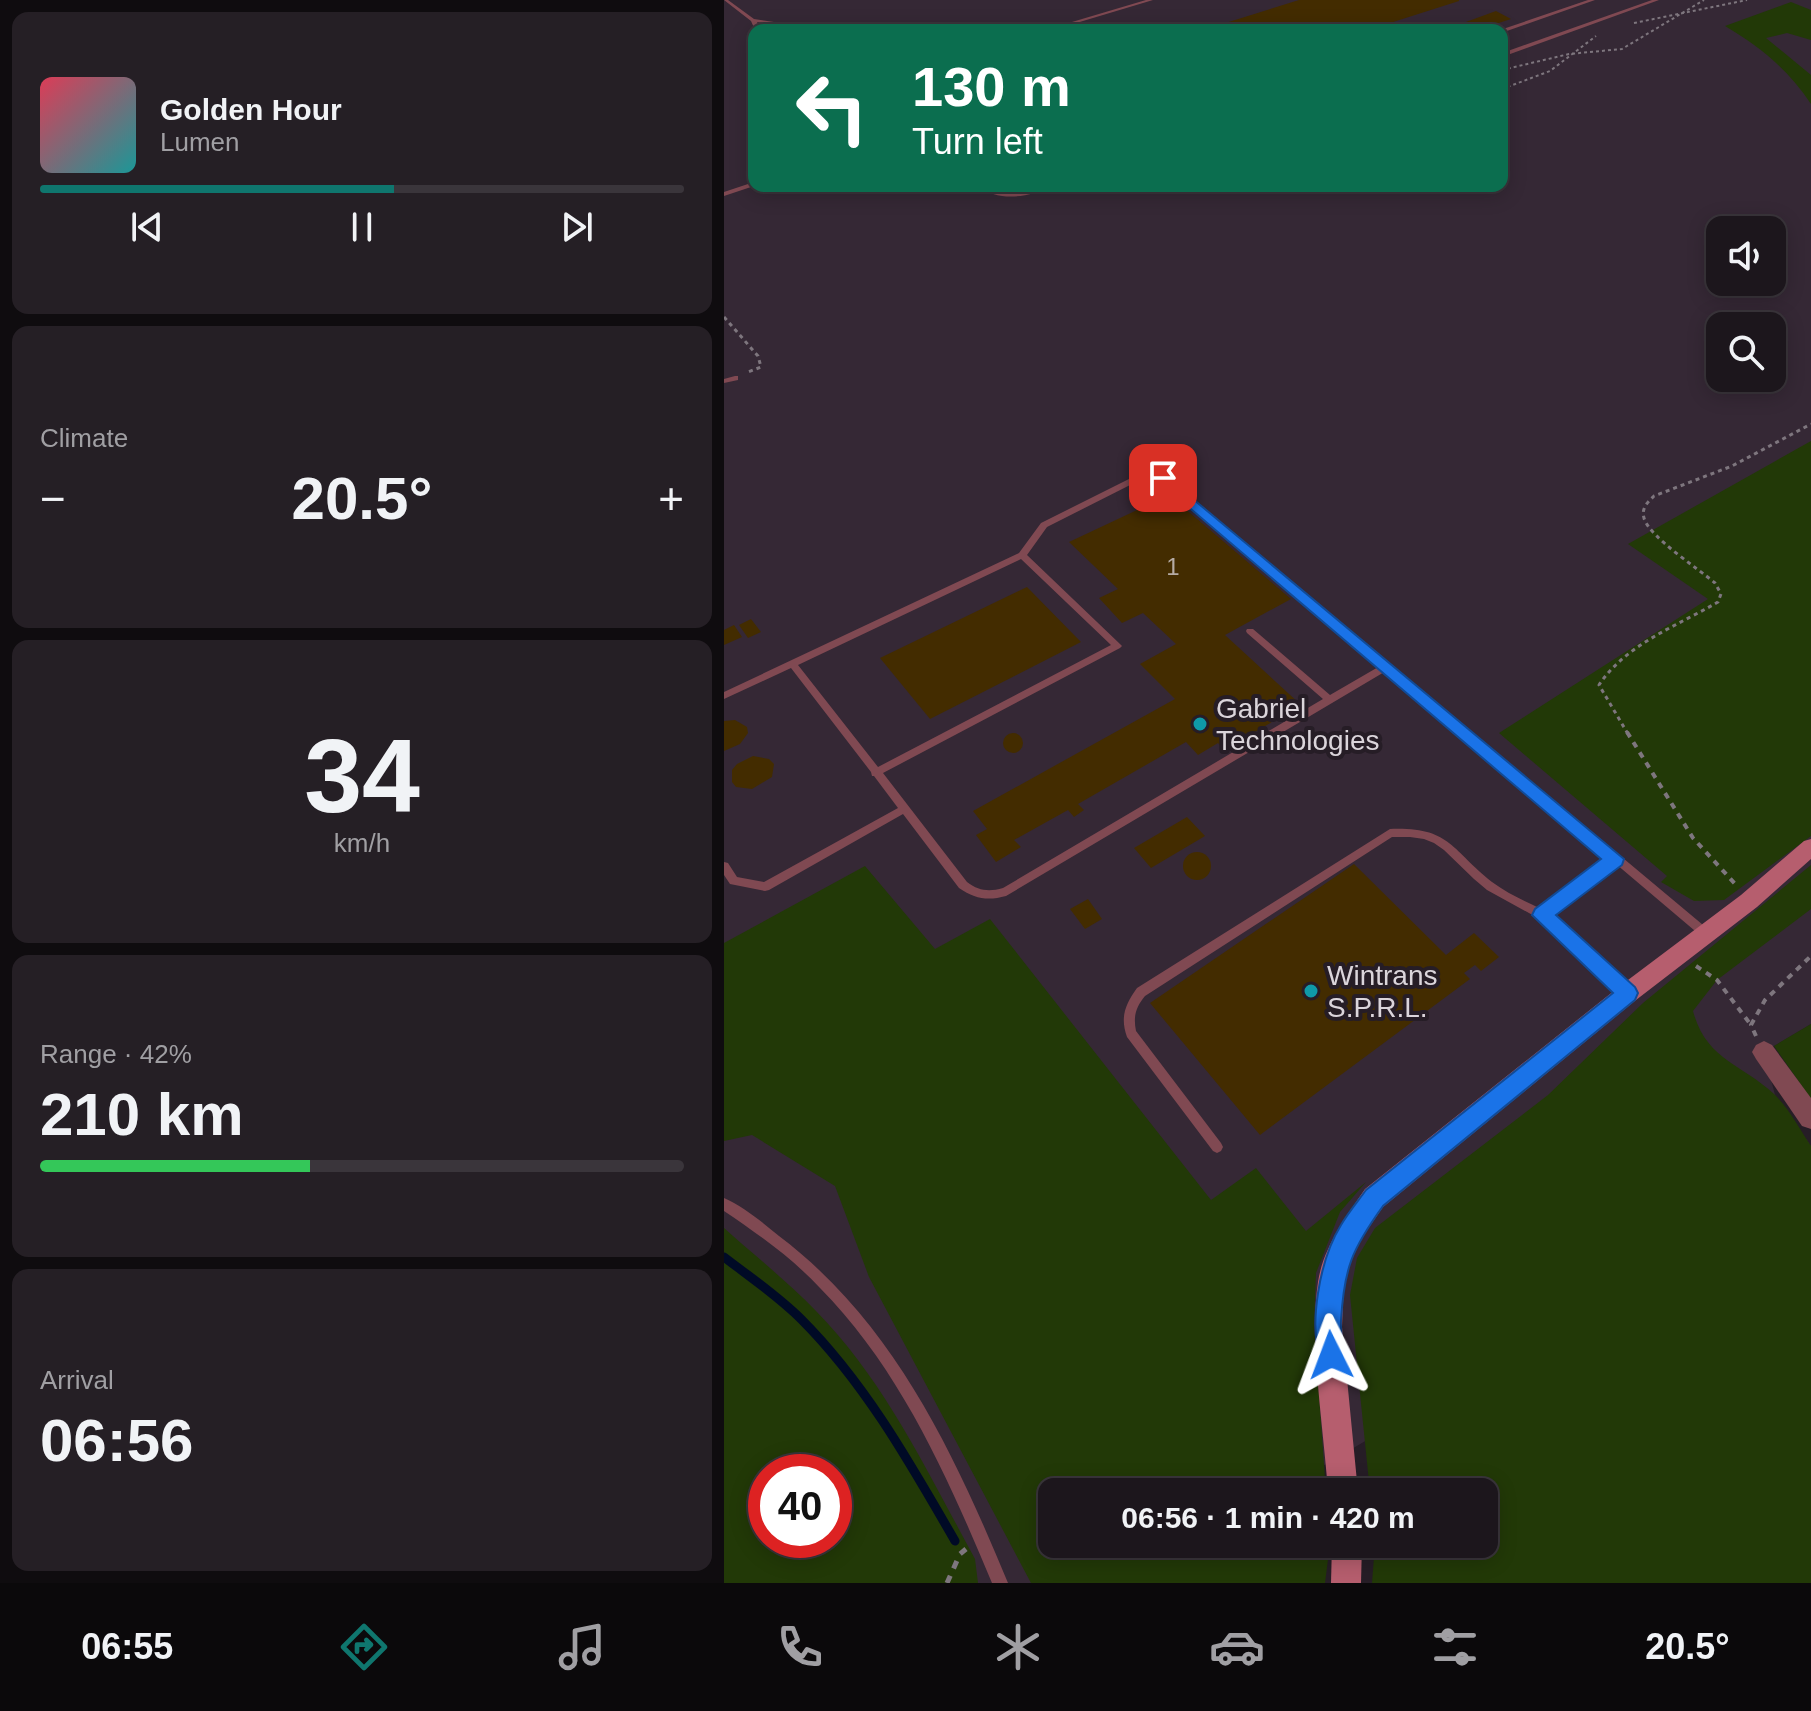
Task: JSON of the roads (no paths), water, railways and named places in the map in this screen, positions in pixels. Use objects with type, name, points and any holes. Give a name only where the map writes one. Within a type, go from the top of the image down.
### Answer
[{"type":"street","points":[[1342,1478],[1329,1327],[1331,1280],[1348,1235],[1374,1198],[1628,993],[1749,901],[1811,847]]},
{"type":"street","points":[[1764,1052],[1811,1118]]},
{"type":"street","points":[[1346,1583],[1347,1558]]},
{"type":"lane","points":[[725,0],[753,20],[773,24]]},
{"type":"lane","points":[[1069,24],[1151,0]]},
{"type":"lane","points":[[1508,29],[1593,0]]},
{"type":"lane","points":[[1508,53],[1657,0]]},
{"type":"lane","points":[[753,20],[755,24]]},
{"type":"lane","points":[[724,194],[748,186]]},
{"type":"lane","points":[[990,192],[1012,196],[1026,192]]},
{"type":"lane","points":[[724,381],[735,378]]},
{"type":"lane","points":[[724,696],[1022,555],[1044,525],[1138,478],[1152,475],[1163,478],[1705,933]]},
{"type":"lane","points":[[875,773],[1117,646],[1022,555]]},
{"type":"lane","points":[[1250,631],[1330,700]]},
{"type":"lane","points":[[793,664],[963,885],[977,895],[992,896],[1006,892],[1385,667]]},
{"type":"lane","points":[[724,866],[734,881],[765,887],[904,809]]},
{"type":"lane","points":[[1217,1147],[1131,1033],[1127,1021],[1128,1010],[1141,992],[1390,833],[1417,832],[1434,836],[1490,887],[1542,915],[1628,993]]},
{"type":"lane","points":[[1542,915],[1615,859]]},
{"type":"lane","points":[[724,1204],[778,1241],[826,1285],[906,1386],[1000,1583]]},
{"type":"waterway","points":[[724,1257],[792,1311],[846,1370],[885,1425],[955,1541]]},
{"type":"place","name":"Gabriel Technologies","points":[[1200,724]]},
{"type":"place","name":"Wintrans S.P.R.L.","points":[[1311,991]]}]
